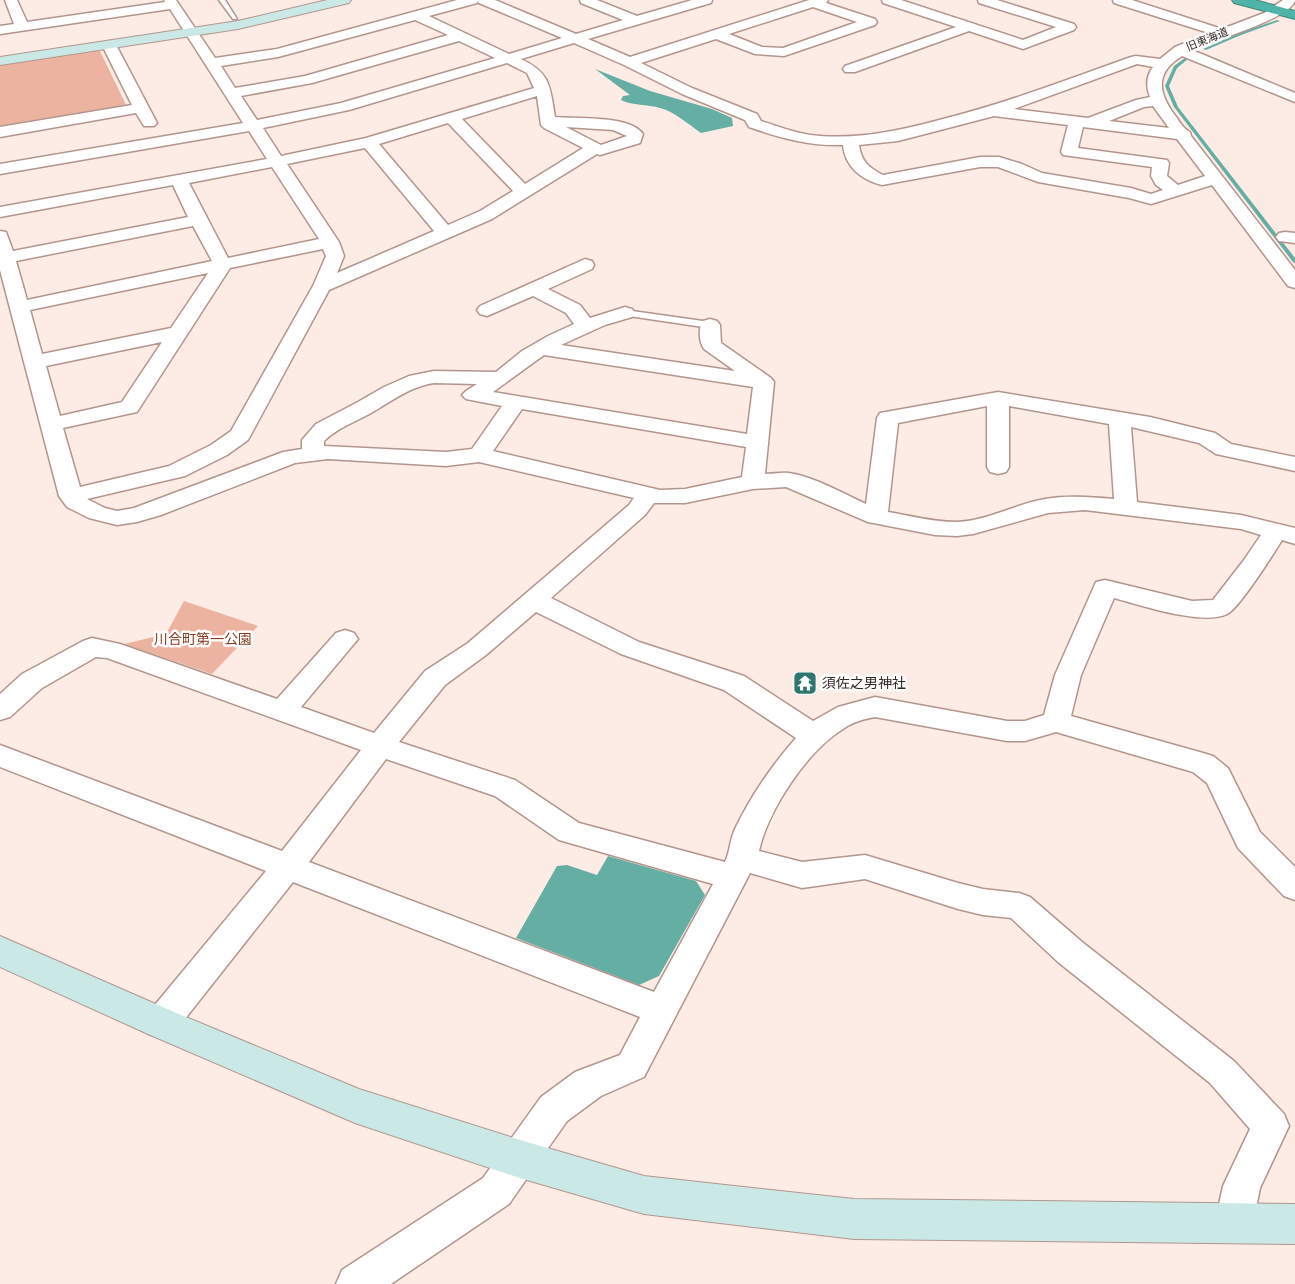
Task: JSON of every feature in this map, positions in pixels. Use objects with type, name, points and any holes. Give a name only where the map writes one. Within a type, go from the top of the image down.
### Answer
[{"type":"highway","points":[[1238,0],[1283,7]]},
{"type":"street","points":[[11,0],[22,27]]},
{"type":"street","points":[[90,0],[99,16]]},
{"type":"street","points":[[0,61],[193,33],[238,25],[344,0]]},
{"type":"street","points":[[211,63],[278,53],[472,0]]},
{"type":"street","points":[[484,0],[629,62],[687,91],[752,117],[754,124],[772,131],[819,141],[850,141],[898,136],[994,111],[1136,60],[1162,64]]},
{"type":"street","points":[[588,0],[637,21]]},
{"type":"street","points":[[0,169],[252,126],[352,105],[706,0]]},
{"type":"street","points":[[888,0],[1022,45],[1069,27],[984,0]]},
{"type":"street","points":[[1119,0],[1221,33]]},
{"type":"street","points":[[629,62],[818,1],[870,22],[784,52],[760,51],[716,34]]},
{"type":"street","points":[[0,30],[99,16],[172,3],[275,162],[330,242],[335,256],[322,286],[240,435],[219,450],[176,471],[71,496]]},
{"type":"street","points":[[1283,7],[1295,21]]},
{"type":"street","name":"旧東海道","points":[[1180,50],[1283,7]]},
{"type":"street","points":[[416,16],[510,59],[535,73],[542,90],[548,122],[549,126],[600,150],[634,140],[635,134],[621,126],[548,122]]},
{"type":"street","points":[[850,69],[969,27]]},
{"type":"street","points":[[231,93],[307,80],[460,36]]},
{"type":"street","points":[[109,45],[158,142]]},
{"type":"street","points":[[1180,50],[1162,64],[1154,83],[1157,101],[1295,282]]},
{"type":"street","name":"旧東海道","points":[[1180,50],[1295,98]]},
{"type":"street","points":[[0,212],[275,162],[369,142],[542,90]]},
{"type":"street","points":[[1157,101],[1141,103],[1083,122],[1068,152],[1161,163],[1159,176],[1162,181],[1174,190]]},
{"type":"street","points":[[0,132],[141,108]]},
{"type":"street","points":[[994,111],[1184,135]]},
{"type":"street","points":[[451,117],[523,192]]},
{"type":"street","points":[[850,141],[853,158],[859,166],[873,177],[882,180],[989,162],[1008,164],[1038,178],[1131,193],[1151,199],[1215,178]]},
{"type":"street","points":[[369,142],[445,233]]},
{"type":"street","points":[[322,286],[486,215],[595,148]]},
{"type":"street","points":[[179,180],[198,220],[223,265]]},
{"type":"street","points":[[5,267],[198,220]]},
{"type":"street","points":[[0,236],[5,267],[19,307],[71,496],[75,502],[97,513],[117,518],[153,510],[291,457],[313,453],[446,459],[479,455],[648,495],[685,496],[753,482],[788,480],[876,516],[919,525],[957,529],[993,523],[1045,506],[1086,503],[1241,522],[1286,534]]},
{"type":"street","points":[[19,307],[330,242]]},
{"type":"street","points":[[51,424],[129,407],[176,332],[223,265]]},
{"type":"street","points":[[487,310],[585,266]]},
{"type":"street","points":[[534,289],[573,309],[586,326]]},
{"type":"street","points":[[625,312],[586,326],[541,348],[502,378],[472,395],[757,442]]},
{"type":"street","points":[[710,325],[712,345],[764,382]]},
{"type":"street","points":[[34,362],[176,332]]},
{"type":"street","points":[[541,348],[764,382]]},
{"type":"street","points":[[313,453],[313,440],[324,429],[366,408],[402,385],[434,377],[502,378]]},
{"type":"street","points":[[753,482],[764,382]]},
{"type":"street","points":[[998,398],[998,467]]},
{"type":"street","points":[[876,516],[888,418],[998,398],[1120,419],[1206,438],[1224,449],[1295,464]]},
{"type":"street","points":[[479,455],[516,402]]},
{"type":"street","points":[[1120,419],[1126,507]]},
{"type":"street","points":[[161,1023],[288,866],[434,678],[477,649],[637,510],[648,495]]},
{"type":"street","points":[[1056,722],[1068,675],[1105,588],[1192,609],[1220,608],[1253,566],[1286,534]]},
{"type":"street","points":[[534,600],[630,648],[703,674],[734,682],[814,736]]},
{"type":"street","points":[[283,710],[345,640]]},
{"type":"street","points":[[0,710],[32,681],[92,647],[111,650],[380,746],[505,788],[570,832],[737,868],[802,875],[865,867],[958,896],[983,902],[1019,906],[1070,952],[1222,1072],[1271,1126],[1242,1186],[1234,1223]]},
{"type":"street","points":[[356,1284],[496,1191],[554,1110],[588,1084],[632,1066],[737,868],[750,830],[787,768],[814,736],[832,722],[859,710],[875,707],[1007,730],[1025,731],[1056,722],[1203,764],[1218,776],[1249,840],[1295,887]]},
{"type":"street","points":[[0,756],[661,1010]]},
{"type":"street","points":[[0,951],[161,1023],[355,1105],[520,1160],[644,1195],[854,1219],[1295,1224]]},
{"type":"lane","points":[[222,0],[235,18]]},
{"type":"lane","points":[[625,312],[710,325]]},
{"type":"green space","points":[[99,49],[128,109],[0,129],[0,64]]},
{"type":"green space","name":"川合町第一公園","points":[[184,601],[258,626],[212,674],[124,644],[166,634]]},
{"type":"water","points":[[595,69],[650,91],[712,109],[732,118],[733,126],[701,133],[671,112],[621,100],[623,96],[630,95]]},
{"type":"water","points":[[608,856],[696,881],[705,895],[659,976],[639,985],[516,938],[557,866],[567,865],[597,875]]},
{"type":"waterway","points":[[1205,49],[1278,21]]},
{"type":"waterway","points":[[1186,59],[1175,67],[1167,86],[1176,107],[1295,261]]},
{"type":"place","name":"須佐之男神社","points":[[805,683]]}]
